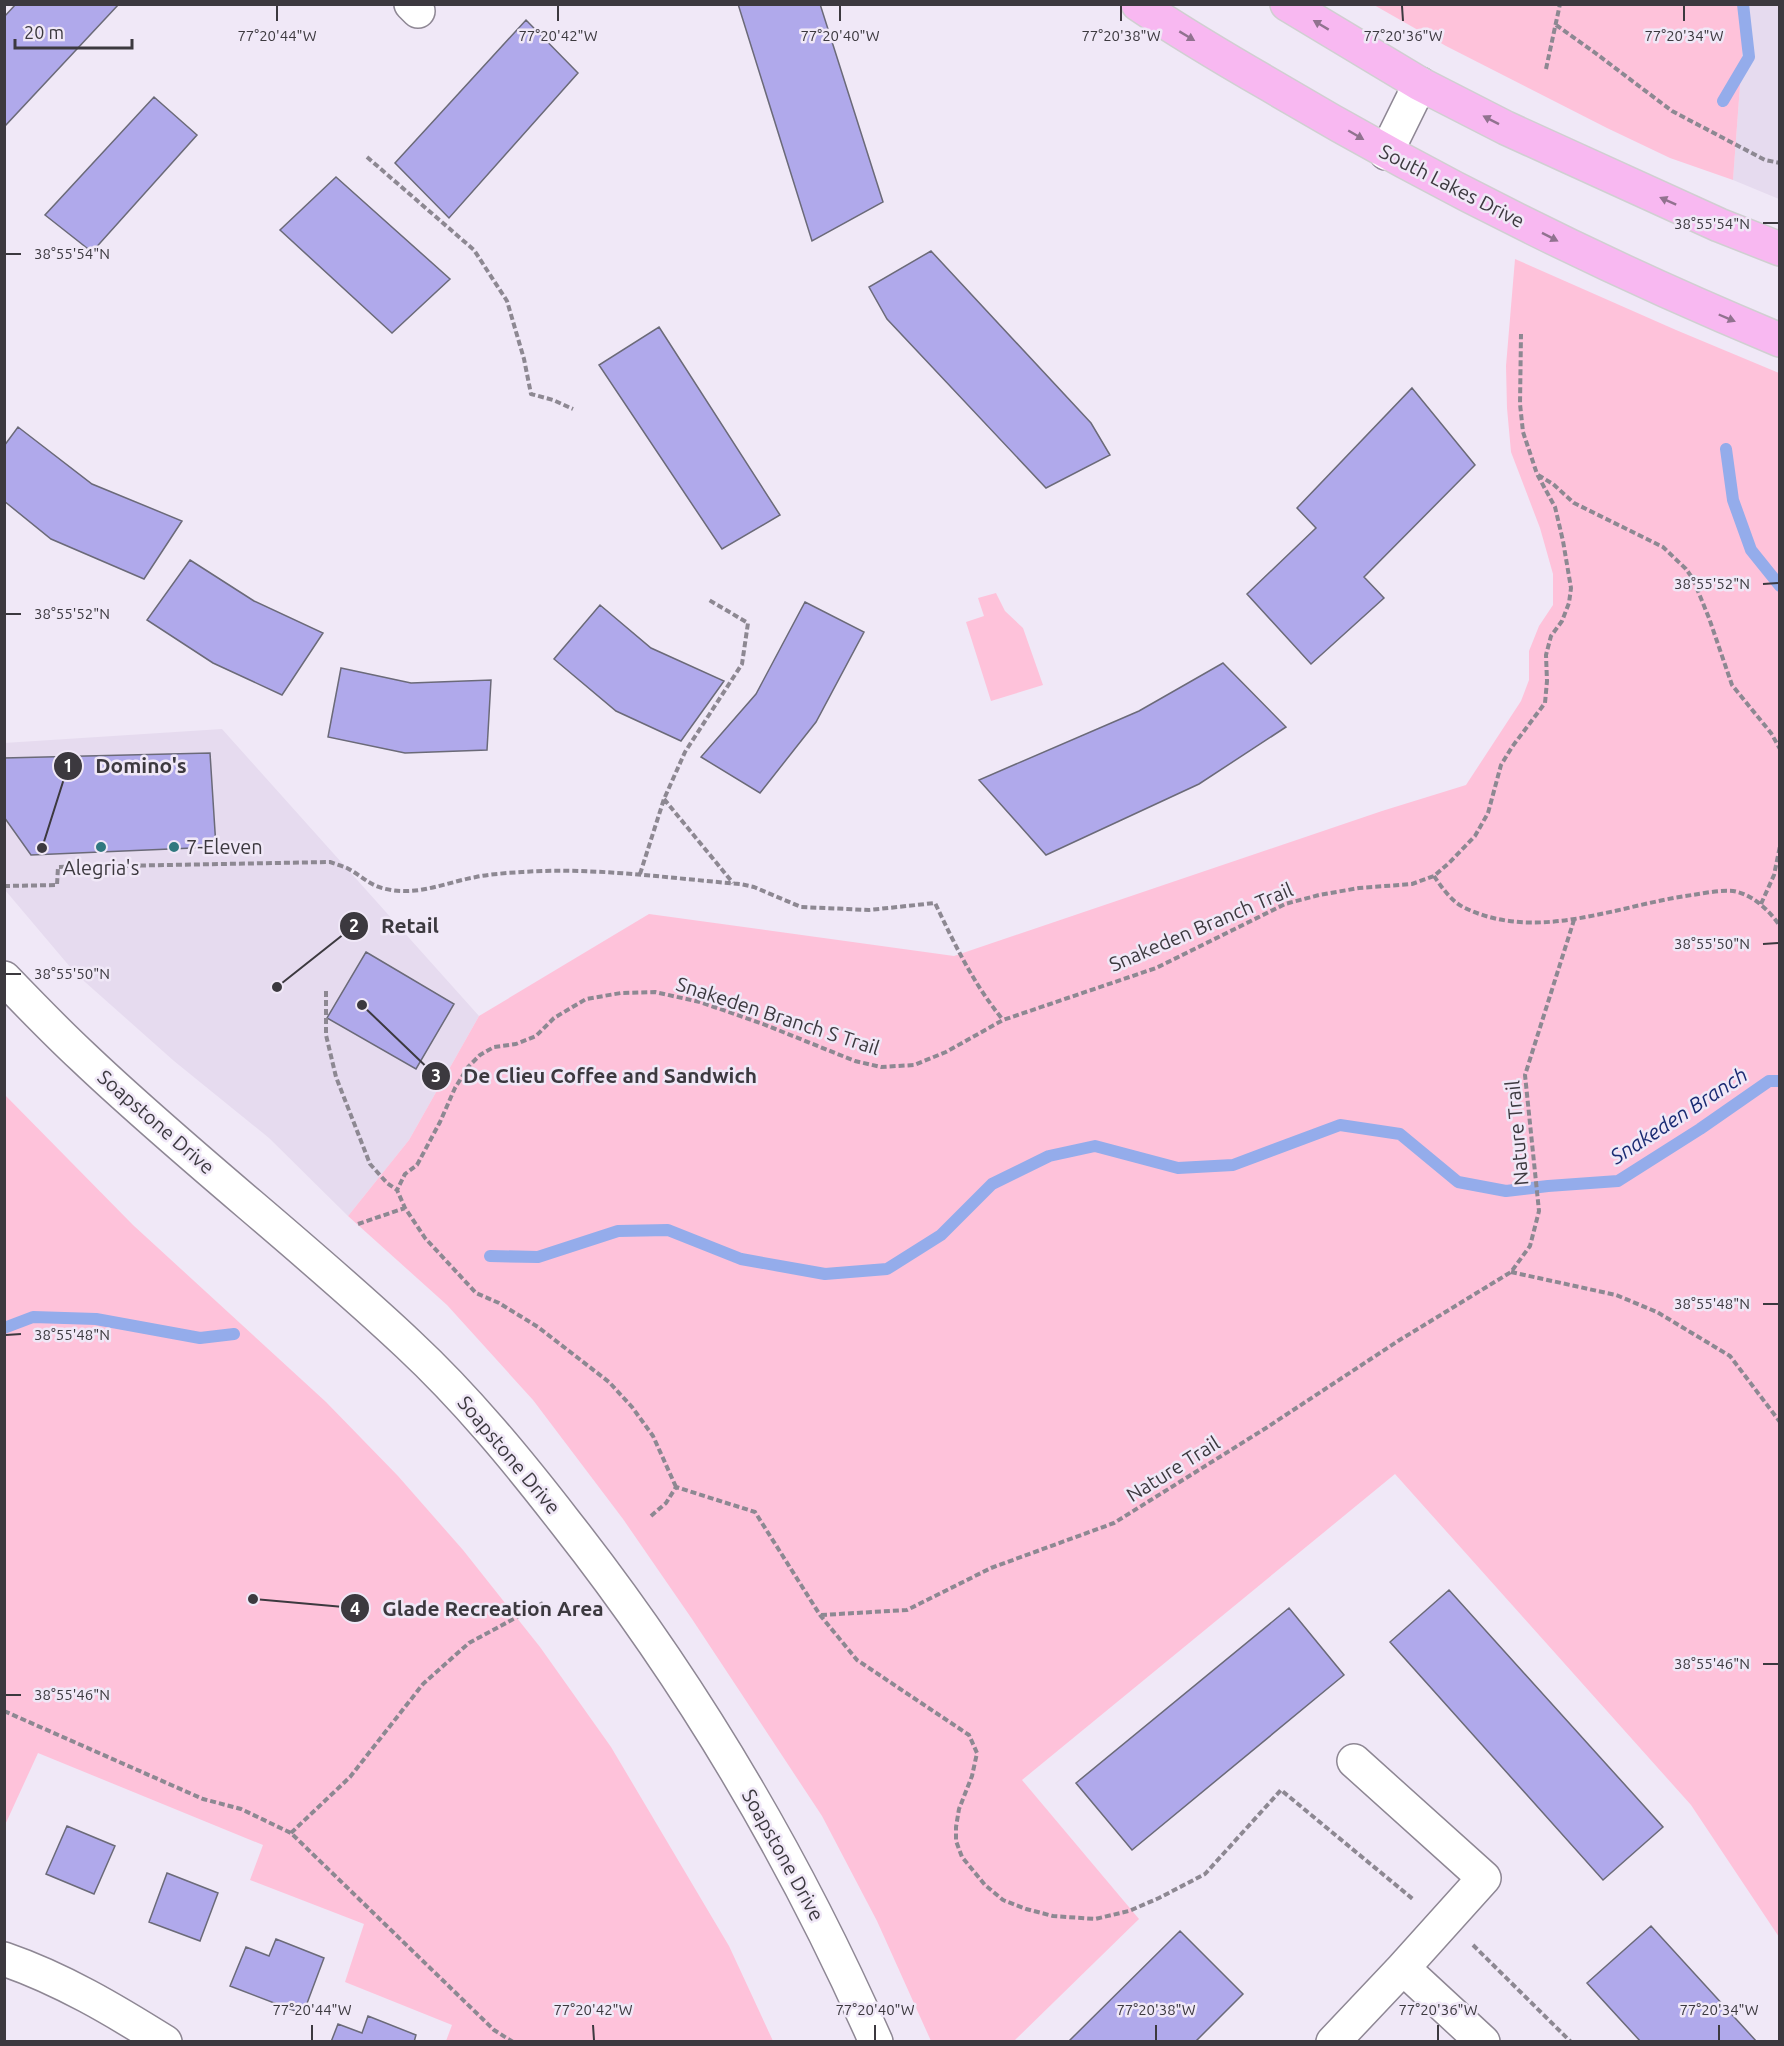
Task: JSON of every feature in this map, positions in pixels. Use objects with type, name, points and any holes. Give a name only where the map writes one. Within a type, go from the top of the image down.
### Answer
[{"type":"main road","name":"South Lakes Drive","points":[[1138,4],[1186,36],[1386,153],[1610,267],[1779,340]]},
{"type":"main road","points":[[1287,4],[1420,84],[1506,128],[1779,249]]},
{"type":"street","points":[[1386,153],[1420,84]]},
{"type":"street","name":"Soapstone Drive","points":[[4,978],[84,1058],[409,1344],[525,1470],[616,1586],[702,1713],[774,1833],[840,1961],[876,2042]]},
{"type":"street","points":[[1333,2042],[1484,1878],[1354,1761]]},
{"type":"street","points":[[4,1959],[30,1968],[106,2005],[165,2042]]},
{"type":"street","points":[[1403,1968],[1483,2042]]},
{"type":"path","points":[[1546,69],[1560,4]]},
{"type":"path","points":[[1556,25],[1672,111],[1765,160],[1779,163]]},
{"type":"path","points":[[367,157],[474,250],[507,302],[524,360],[531,394],[554,400],[573,409]]},
{"type":"path","name":"Snakeden Branch Trail","points":[[1003,1020],[1156,968],[1285,904],[1359,888],[1412,884],[1434,876],[1475,836],[1488,813],[1501,765],[1545,703],[1546,655],[1551,636],[1562,621],[1569,603],[1571,588],[1555,507],[1537,474],[1523,432],[1520,404],[1521,334]]},
{"type":"path","points":[[1537,474],[1553,484],[1574,503],[1663,547],[1686,569],[1693,579],[1709,618],[1732,685],[1771,733],[1779,749]]},
{"type":"path","points":[[640,874],[664,799],[685,752],[742,664],[748,623],[709,600]]},
{"type":"path","points":[[664,799],[733,883]]},
{"type":"path","points":[[1761,904],[1774,874],[1779,846]]},
{"type":"path","points":[[4,886],[57,885],[58,867],[330,862],[348,869],[360,879],[377,887],[410,891],[477,876],[523,872],[640,874],[754,886],[801,907],[869,910],[935,903],[969,973],[1003,1020]]},
{"type":"path","points":[[1434,876],[1445,892],[1464,908],[1508,922],[1528,924],[1574,920],[1673,898],[1734,891],[1761,904],[1779,926]]},
{"type":"path","name":"Nature Trail","points":[[820,1615],[907,1610],[991,1568],[1114,1523],[1266,1428],[1398,1341],[1511,1272],[1530,1246],[1539,1211],[1525,1075],[1574,920]]},
{"type":"path","points":[[326,991],[327,1035],[336,1077],[370,1164],[387,1183],[397,1190],[405,1208],[425,1238],[476,1293],[499,1303],[538,1327],[609,1383],[632,1407],[652,1436],[676,1487],[755,1512],[820,1615],[857,1660],[969,1735],[977,1753],[972,1776],[959,1809],[956,1841],[962,1857],[971,1870],[1003,1899],[1026,1910],[1053,1916],[1095,1919],[1129,1911],[1160,1898],[1205,1874],[1281,1790],[1444,1924],[1464,1936],[1571,2042]]},
{"type":"path","name":"Snakeden Branch S Trail","points":[[397,1190],[405,1174],[417,1165],[440,1122],[454,1088],[468,1067],[480,1055],[494,1047],[516,1044],[536,1036],[554,1018],[586,999],[621,993],[655,992],[763,1024],[855,1061],[881,1066],[914,1065],[946,1052],[1003,1020]]},
{"type":"path","points":[[358,1224],[405,1208]]},
{"type":"path","points":[[1511,1272],[1616,1295],[1657,1312],[1730,1356],[1779,1422]]},
{"type":"path","points":[[651,1516],[666,1503],[676,1487]]},
{"type":"path","points":[[291,1833],[350,1777],[423,1684],[469,1643],[543,1603]]},
{"type":"path","points":[[4,1711],[203,1799],[241,1809],[291,1833],[494,2030],[513,2042]]},
{"type":"shaded area","points":[[1374,5],[1746,5],[1733,180],[1670,158],[1607,128],[1446,46]]},
{"type":"shaded area","points":[[1746,5],[1779,5],[1779,199],[1733,180]]},
{"type":"shaded area","points":[[1515,259],[1779,373],[1779,1937],[1691,1805],[1395,1474],[1022,1780],[1139,1919],[1014,2041],[931,2041],[877,1921],[822,1816],[623,1519],[533,1400],[447,1305],[348,1216],[409,1140],[479,1016],[649,914],[954,956],[1382,811],[1466,785],[1521,701],[1529,680],[1529,651],[1539,626],[1553,605],[1553,574],[1540,528],[1511,452],[1506,366]]},
{"type":"shaded area","points":[[996,593],[1005,611],[1023,628],[1043,685],[991,701],[966,622],[984,616],[978,598]]},
{"type":"shaded area","points":[[222,729],[479,1016],[409,1140],[348,1216],[269,1138],[174,1061],[76,974],[5,890],[4,743]]},
{"type":"shaded area","points":[[5,1095],[133,1225],[326,1402],[398,1476],[463,1550],[540,1647],[611,1747],[729,1946],[773,2041],[446,2041],[452,2025],[345,1982],[364,1924],[250,1880],[263,1845],[38,1753],[5,1825]]},
{"type":"building","points":[[16,4],[119,4],[4,127],[4,17]]},
{"type":"building","points":[[738,4],[820,4],[883,202],[812,241]]},
{"type":"building","points":[[526,20],[578,73],[449,218],[395,163]]},
{"type":"building","points":[[154,97],[197,135],[92,252],[45,215]]},
{"type":"building","points":[[336,177],[450,279],[392,333],[280,230]]},
{"type":"building","points":[[931,251],[1091,423],[1110,455],[1046,488],[887,319],[869,287]]},
{"type":"building","points":[[659,327],[780,515],[722,549],[599,365]]},
{"type":"building","points":[[1412,388],[1475,465],[1364,577],[1384,598],[1311,664],[1247,594],[1316,528],[1297,508]]},
{"type":"building","points":[[18,427],[92,484],[182,521],[144,579],[51,539],[4,501],[4,446]]},
{"type":"building","points":[[190,560],[254,601],[323,633],[282,695],[213,663],[147,620]]},
{"type":"building","points":[[805,602],[864,632],[816,722],[760,793],[701,757],[756,694]]},
{"type":"building","points":[[600,605],[651,648],[724,681],[681,741],[616,711],[554,659]]},
{"type":"building","points":[[1223,663],[1286,727],[1199,784],[1046,855],[979,780],[1139,711]]},
{"type":"building","points":[[341,668],[411,683],[491,680],[487,750],[405,753],[328,737]]},
{"type":"building","points":[[210,753],[216,847],[31,855],[4,817],[4,758]]},
{"type":"building","points":[[366,952],[454,1004],[416,1069],[327,1018]]},
{"type":"building","points":[[1449,1590],[1663,1827],[1603,1880],[1390,1642]]},
{"type":"building","points":[[1289,1608],[1344,1675],[1132,1850],[1076,1783]]},
{"type":"building","points":[[67,1826],[115,1846],[94,1894],[46,1874]]},
{"type":"building","points":[[167,1873],[218,1893],[200,1941],[149,1922]]},
{"type":"building","points":[[1651,1926],[1757,2042],[1641,2042],[1587,1983]]},
{"type":"building","points":[[1180,1931],[1243,1994],[1195,2042],[1068,2042]]},
{"type":"building","points":[[276,1939],[324,1958],[303,2014],[230,1986],[246,1947],[269,1956]]},
{"type":"building","points":[[368,2016],[416,2035],[414,2042],[331,2042],[338,2024],[362,2033]]},
{"type":"waterway","points":[[1723,101],[1749,57],[1743,4]]},
{"type":"waterway","points":[[1726,449],[1733,500],[1751,550],[1780,586]]},
{"type":"waterway","name":"Snakeden Branch","points":[[490,1256],[538,1257],[618,1231],[668,1230],[741,1259],[825,1274],[887,1269],[941,1235],[992,1184],[1049,1156],[1095,1146],[1178,1168],[1233,1165],[1340,1125],[1400,1134],[1458,1182],[1506,1191],[1618,1181],[1700,1129],[1769,1081],[1780,1081]]},
{"type":"waterway","name":"Snakeden Branch","points":[[4,1328],[33,1317],[96,1319],[200,1338],[234,1334]]},
{"type":"place","name":"Alegria's","points":[[101,847]]},
{"type":"place","name":"7-Eleven","points":[[174,847]]},
{"type":"place","name":"Domino's","points":[[42,848]]},
{"type":"place","name":"Retail","points":[[277,987]]},
{"type":"place","name":"De Clieu Coffee and Sandwich","points":[[362,1005]]},
{"type":"place","name":"Glade Recreation Area","points":[[253,1599]]}]
